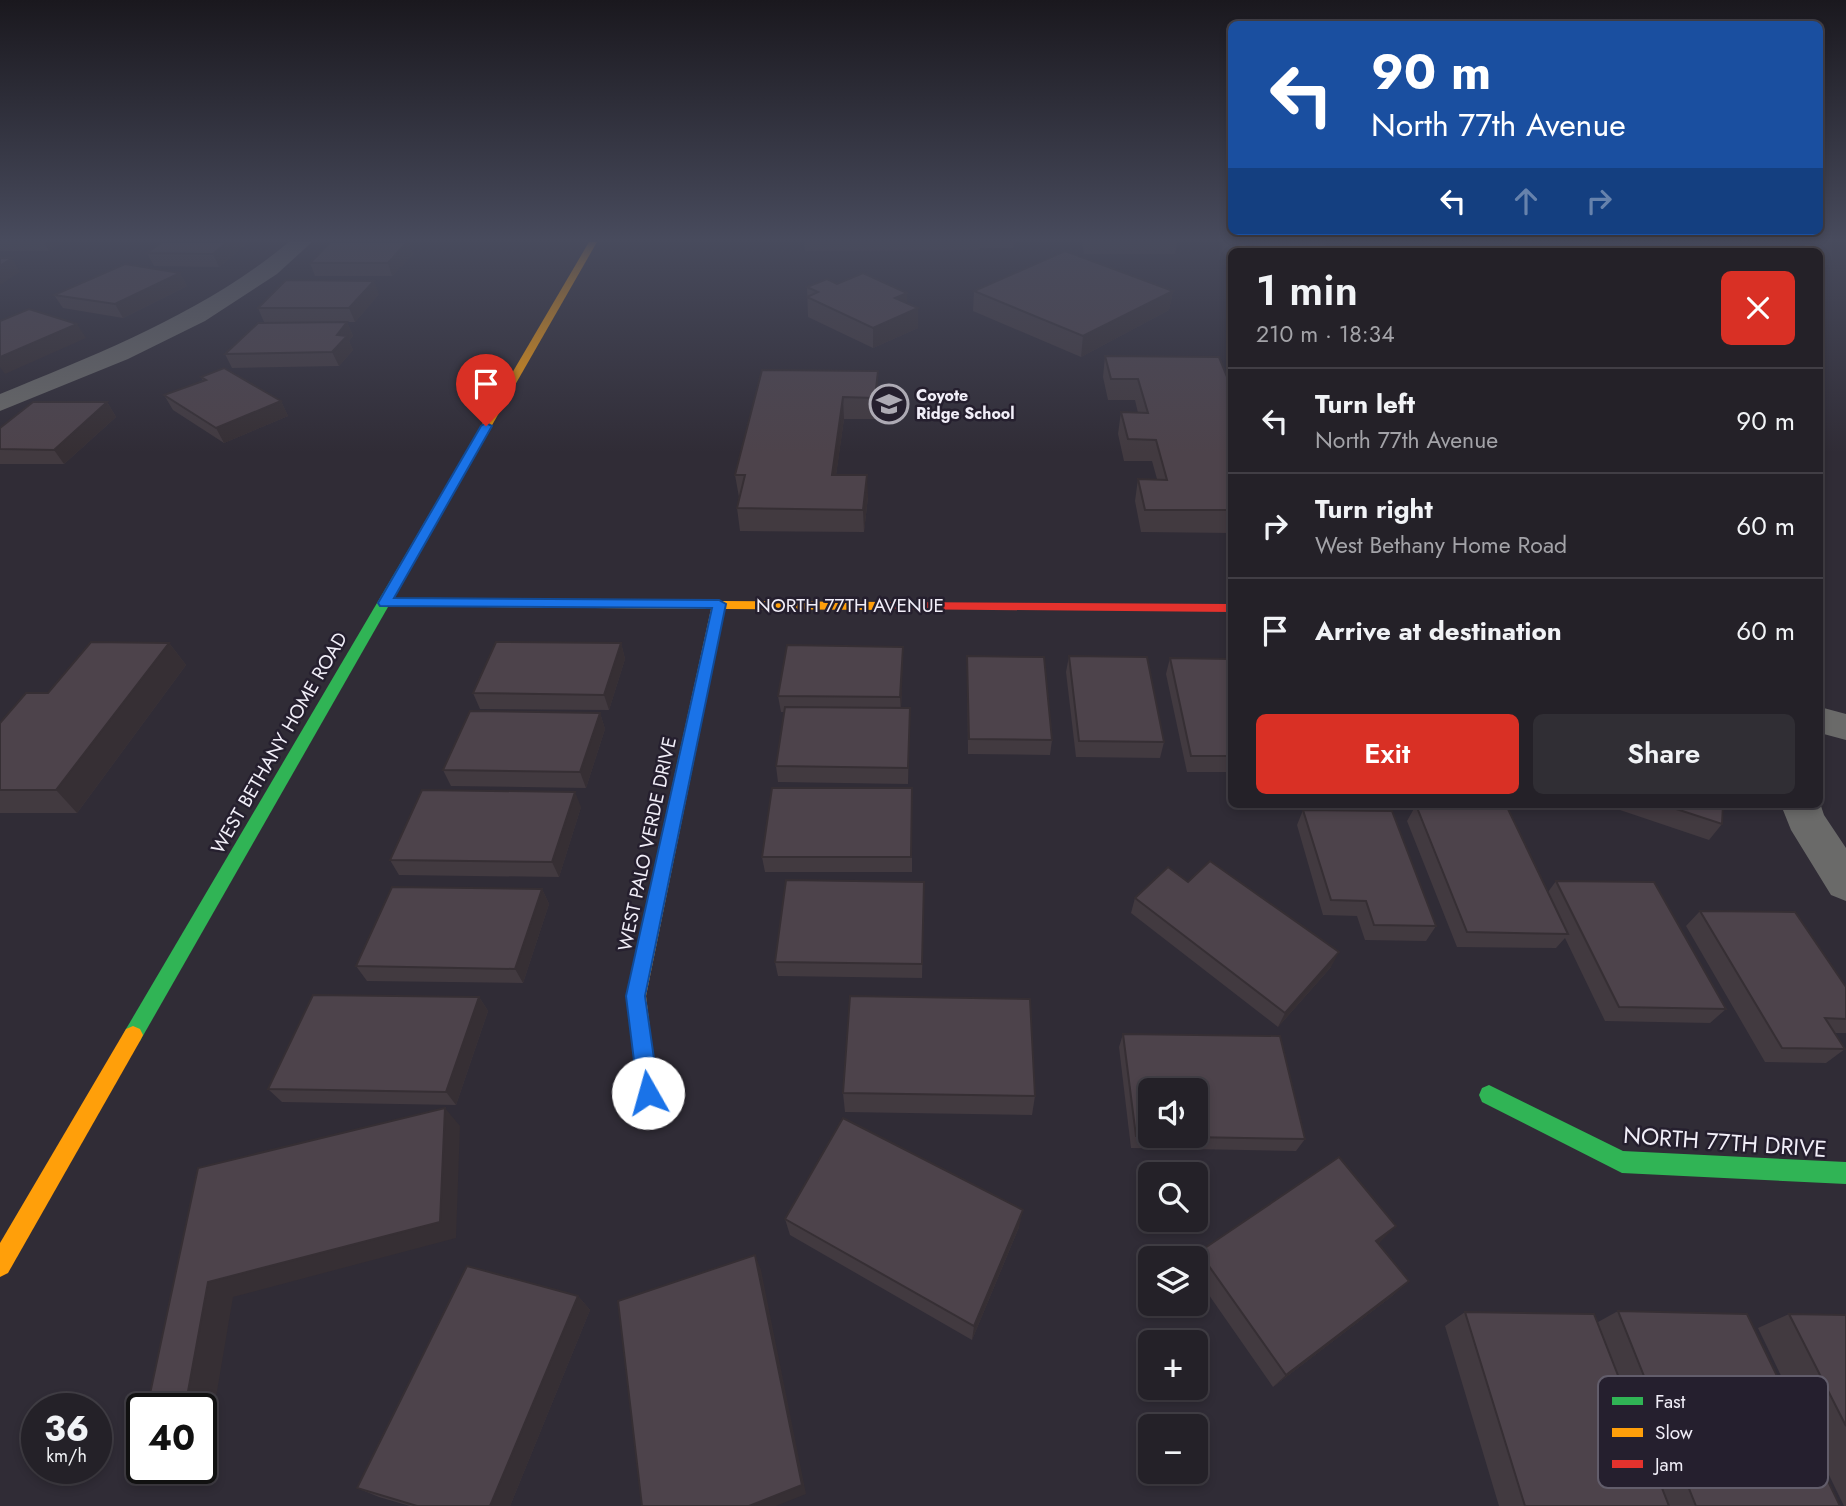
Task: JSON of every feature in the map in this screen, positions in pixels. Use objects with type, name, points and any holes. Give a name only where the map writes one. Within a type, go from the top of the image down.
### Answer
[{"type":"street","points":[[0,403],[109,357],[203,312]]},
{"type":"street","name":"WEST BETHANY HOME ROAD","points":[[0,1265],[553,312]]},
{"type":"street","points":[[109,357],[141,368]]},
{"type":"street","name":"NORTH 77TH AVENUE","points":[[385,603],[1228,608]]},
{"type":"street","name":"WEST PALO VERDE DRIVE","points":[[648,1093],[636,996],[719,604]]},
{"type":"street","points":[[1823,721],[1846,727]]},
{"type":"street","points":[[1802,808],[1805,819],[1846,883]]},
{"type":"street","name":"NORTH 77TH DRIVE","points":[[1489,1095],[1622,1162],[1846,1172]]},
{"type":"building","points":[[21,312],[39,312],[77,324],[0,357],[0,321]]},
{"type":"building","points":[[840,312],[908,312],[873,328]]},
{"type":"building","points":[[1026,312],[1130,312],[1083,336]]},
{"type":"building","points":[[347,322],[337,335],[347,336],[332,352],[225,354],[258,323]]},
{"type":"building","points":[[1105,356],[1219,357],[1228,379],[1228,510],[1145,510],[1138,479],[1167,480],[1156,440],[1128,439],[1121,412],[1148,413],[1138,379],[1111,379]]},
{"type":"building","points":[[224,368],[281,401],[216,428],[164,395],[206,380],[201,377]]},
{"type":"building","points":[[762,370],[878,371],[875,398],[843,397],[832,475],[867,475],[863,510],[737,508],[745,475],[735,475]]},
{"type":"building","points":[[33,402],[107,402],[54,450],[0,449],[0,428]]},
{"type":"building","points":[[91,642],[169,643],[56,790],[0,790],[0,723],[26,693],[48,693]]},
{"type":"building","points":[[496,642],[621,643],[604,695],[473,693]]},
{"type":"building","points":[[787,645],[903,647],[900,697],[778,696]]},
{"type":"building","points":[[967,656],[1044,657],[1052,740],[969,739]]},
{"type":"building","points":[[1069,656],[1147,657],[1164,742],[1079,741]]},
{"type":"building","points":[[1170,658],[1228,659],[1228,756],[1191,756]]},
{"type":"building","points":[[785,707],[910,708],[908,768],[776,766]]},
{"type":"building","points":[[470,711],[600,713],[580,772],[443,770]]},
{"type":"building","points":[[772,788],[912,788],[911,857],[762,857]]},
{"type":"building","points":[[422,790],[575,792],[552,862],[390,860]]},
{"type":"building","points":[[1417,808],[1507,808],[1568,934],[1467,932]]},
{"type":"building","points":[[1673,808],[1723,808],[1722,824]]},
{"type":"building","points":[[1303,810],[1392,811],[1436,926],[1374,925],[1366,901],[1331,900]]},
{"type":"building","points":[[1210,861],[1339,952],[1285,1013],[1135,898],[1168,867],[1188,882]]},
{"type":"building","points":[[786,880],[924,882],[922,964],[775,962]]},
{"type":"building","points":[[1556,881],[1654,882],[1726,1009],[1619,1007]]},
{"type":"building","points":[[392,887],[542,889],[515,969],[356,966]]},
{"type":"building","points":[[1700,911],[1795,912],[1846,987],[1846,1019],[1825,1018],[1845,1049],[1782,1048]]},
{"type":"building","points":[[313,995],[479,997],[446,1092],[268,1089]]},
{"type":"building","points":[[850,996],[1030,999],[1035,1096],[843,1093]]},
{"type":"building","points":[[1123,1034],[1280,1036],[1305,1139],[1208,1137],[1208,1078],[1138,1078],[1138,1136]]},
{"type":"building","points":[[445,1108],[440,1222],[208,1282],[188,1393],[150,1393],[198,1168]]},
{"type":"building","points":[[843,1118],[1023,1210],[974,1326],[785,1219]]},
{"type":"building","points":[[1339,1157],[1396,1226],[1376,1241],[1409,1281],[1286,1375],[1208,1265],[1208,1246]]},
{"type":"building","points":[[755,1255],[802,1485],[749,1506],[642,1506],[618,1301]]},
{"type":"building","points":[[467,1266],[578,1296],[490,1506],[417,1506],[357,1488]]},
{"type":"building","points":[[1618,1311],[1747,1314],[1777,1376],[1644,1376]]},
{"type":"building","points":[[1465,1312],[1594,1314],[1618,1376],[1598,1376],[1598,1488],[1662,1488],[1669,1506],[1525,1506]]},
{"type":"building","points":[[1789,1314],[1846,1315],[1846,1426],[1828,1391],[1828,1376],[1821,1376]]},
{"type":"building","points":[[1828,1481],[1840,1506],[1696,1506],[1689,1488],[1828,1488]]},
{"type":"traffic: fast","points":[[133,1035],[426,530]]},
{"type":"traffic: fast","points":[[1489,1095],[1622,1162],[1846,1173]]},
{"type":"traffic: slow","points":[[426,530],[552,312]]},
{"type":"traffic: slow","points":[[385,603],[892,606]]},
{"type":"traffic: slow","points":[[648,1093],[636,996],[719,604]]},
{"type":"traffic: slow","points":[[0,1265],[133,1035]]},
{"type":"traffic: jam","points":[[892,606],[1228,608]]},
{"type":"place","name":"Coyote Ridge School","points":[[889,404]]},
{"type":"route","points":[[486,426],[385,603],[719,604],[636,996],[648,1093]]}]
